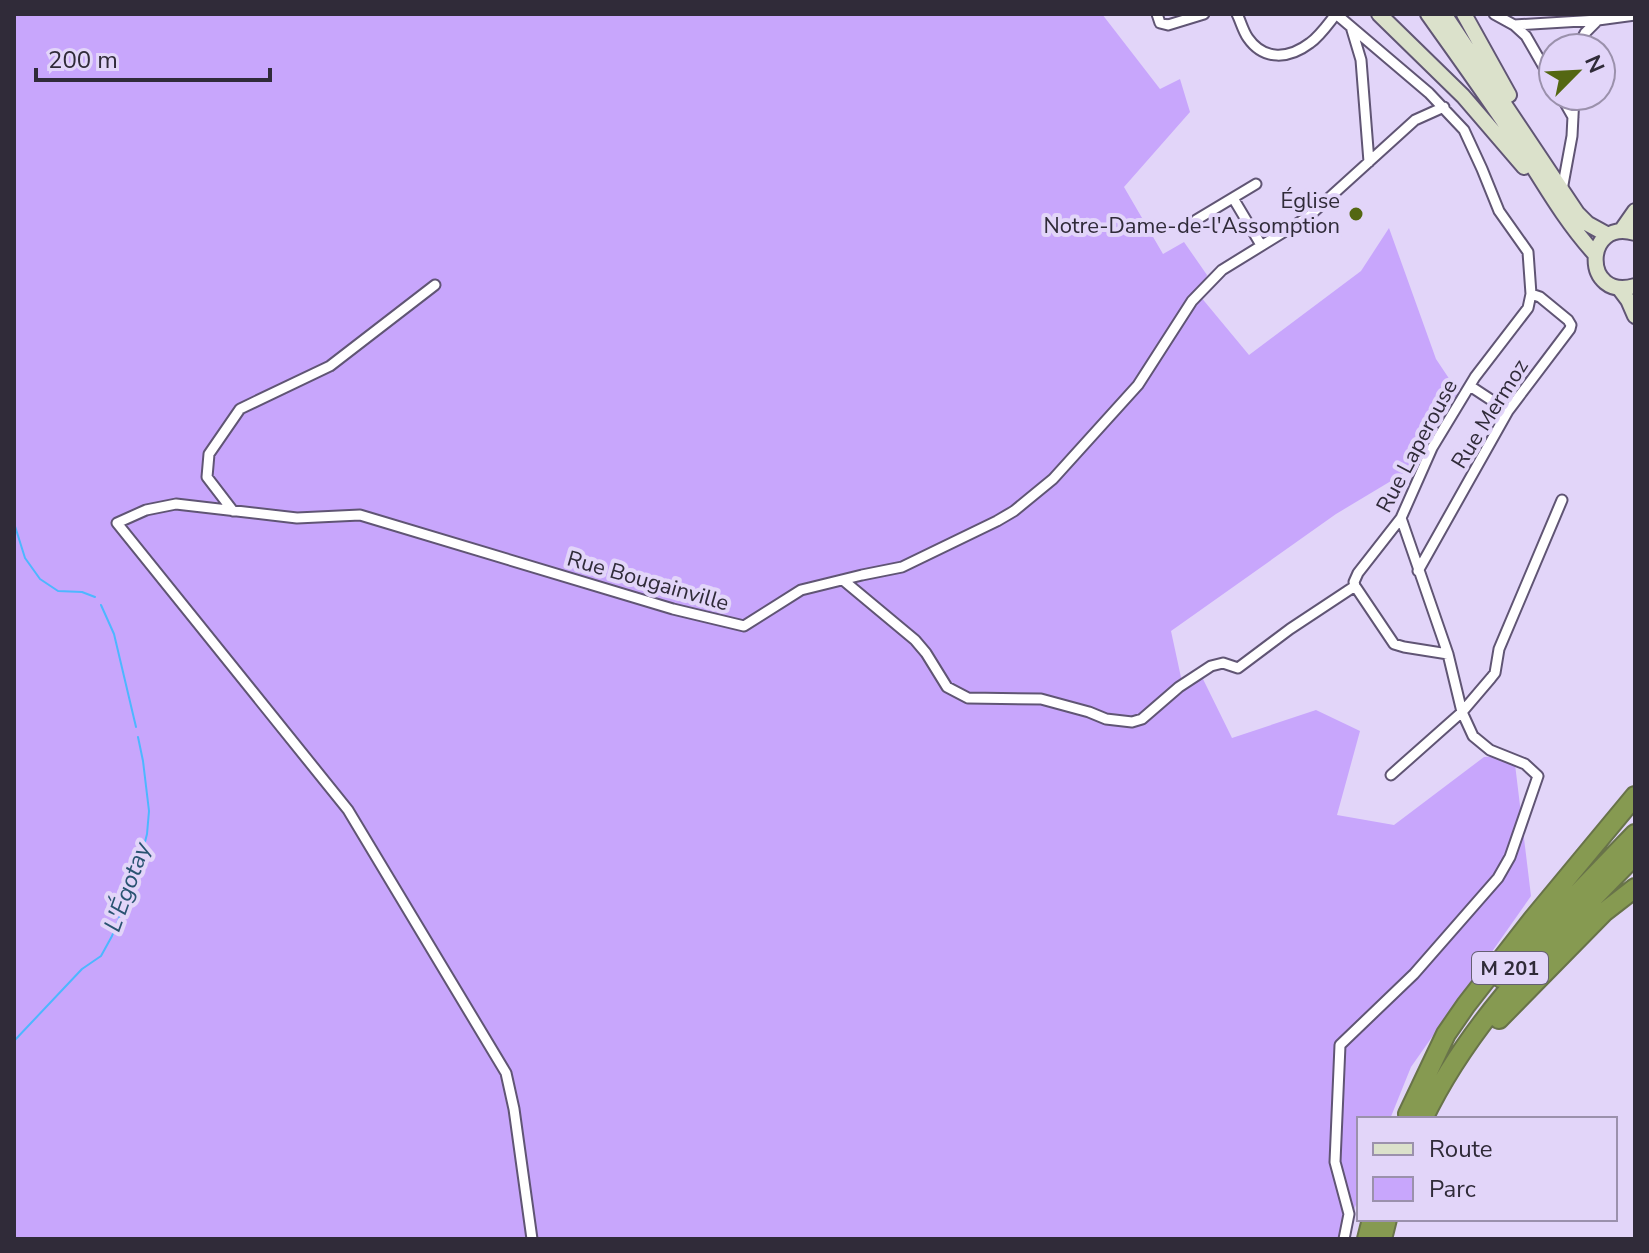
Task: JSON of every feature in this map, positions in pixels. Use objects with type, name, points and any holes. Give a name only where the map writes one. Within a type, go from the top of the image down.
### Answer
[{"type":"highway","points":[[1412,1117],[1446,1034],[1533,919],[1635,796]]},
{"type":"highway","name":"M 201","points":[[1412,1117],[1454,1041],[1496,983],[1544,928],[1635,834]]},
{"type":"highway","name":"M 201","points":[[1412,1117],[1508,991],[1635,855]]},
{"type":"highway","points":[[1430,1117],[1467,1057],[1491,1027],[1604,912],[1635,888]]},
{"type":"main road","points":[[1379,14],[1582,219],[1595,229],[1621,233]]},
{"type":"main road","points":[[1428,14],[1558,196]]},
{"type":"main road","points":[[1444,14],[1558,196]]},
{"type":"main road","points":[[1464,14],[1573,228],[1595,254]]},
{"type":"main road","points":[[1635,211],[1621,233],[1598,245],[1595,254],[1596,269],[1609,285],[1619,288],[1635,286]]},
{"type":"main road","points":[[1619,288],[1635,316]]},
{"type":"street","points":[[1157,14],[1160,23],[1168,25],[1204,14]]},
{"type":"street","points":[[1237,14],[1247,36],[1259,50],[1273,56],[1288,54],[1310,43],[1336,14],[1444,107],[1469,138],[1499,211],[1528,252],[1531,294]]},
{"type":"street","points":[[1494,14],[1526,36],[1537,55]]},
{"type":"street","points":[[1514,25],[1635,15]]},
{"type":"street","points":[[1352,30],[1361,60],[1369,162]]},
{"type":"street","name":"Rue Bougainville","points":[[532,1239],[506,1073],[348,810],[117,523],[146,510],[176,504],[297,518],[360,515],[673,609],[744,626],[801,590],[902,567],[997,521],[1031,498],[1053,479],[1138,385],[1174,327],[1199,293],[1222,270],[1308,217],[1415,120],[1444,107]]},
{"type":"street","points":[[1570,112],[1573,118]]},
{"type":"street","points":[[1558,196],[1573,112]]},
{"type":"street","points":[[1196,220],[1256,184]]},
{"type":"street","points":[[1233,198],[1261,245]]},
{"type":"street","points":[[233,511],[207,477],[209,454],[240,409],[330,366],[435,285]]},
{"type":"street","name":"Rue Laperouse","points":[[843,580],[915,640],[947,687],[956,693],[968,698],[1041,699],[1106,719],[1132,722],[1142,719],[1179,687],[1211,666],[1223,663],[1238,668],[1355,586],[1358,573],[1401,518],[1432,448],[1470,386],[1528,308],[1531,294]]},
{"type":"street","name":"Rue Mermoz","points":[[1418,571],[1508,411],[1570,329],[1568,320],[1540,297],[1531,294]]},
{"type":"street","points":[[1470,386],[1508,411]]},
{"type":"street","points":[[1391,775],[1462,712],[1495,673],[1499,649],[1562,500]]},
{"type":"street","points":[[1344,1239],[1349,1214],[1335,1162],[1340,1045],[1414,974],[1498,878],[1510,857],[1538,776],[1525,764],[1490,750],[1473,736],[1462,712],[1448,654],[1401,518]]},
{"type":"street","points":[[1355,586],[1394,644],[1448,654]]},
{"type":"green space","points":[[14,14],[1102,14],[1160,89],[1180,79],[1190,112],[1124,187],[1163,254],[1184,242],[1207,275],[1200,296],[1249,355],[1361,271],[1389,228],[1436,359],[1458,392],[1411,469],[1336,514],[1171,631],[1182,682],[1202,677],[1232,738],[1316,710],[1360,731],[1337,815],[1394,825],[1484,757],[1514,756],[1531,896],[1411,1067],[1391,1117],[1357,1117],[1357,1202],[1345,1239],[14,1239]]},
{"type":"waterway","name":"L'Égotay","points":[[14,523],[25,558],[40,579],[58,591],[82,592],[95,597]]},
{"type":"waterway","name":"L'Égotay","points":[[101,605],[114,634],[136,727]]},
{"type":"waterway","name":"L'Égotay","points":[[14,1041],[82,969],[101,956],[112,936],[137,873],[147,834],[149,811],[138,737]]},
{"type":"place","name":"Église Notre-Dame-de-l'Assomption","points":[[1356,214]]}]
